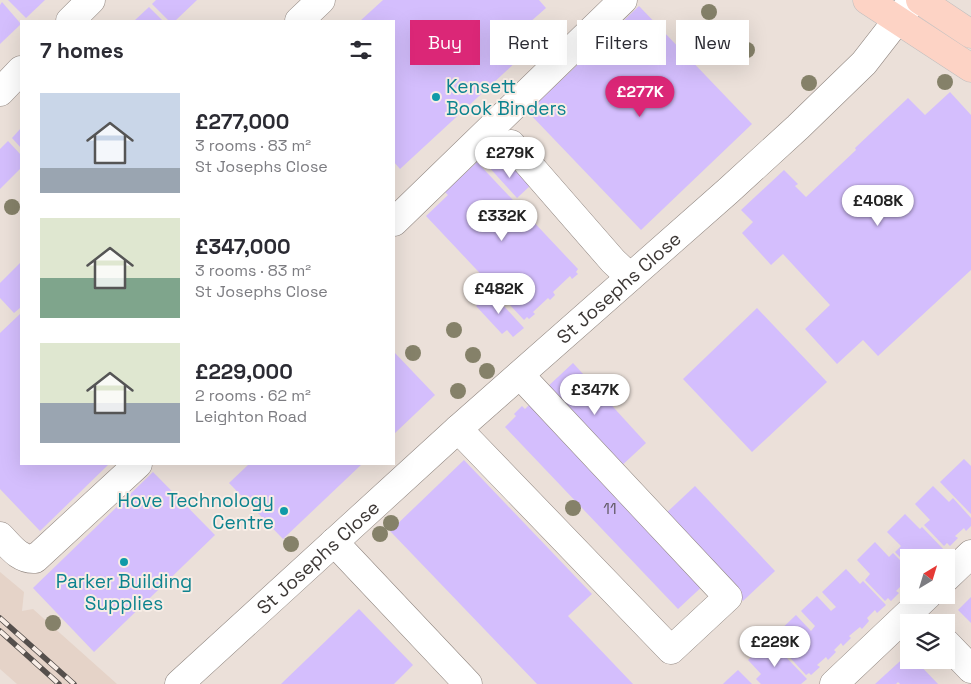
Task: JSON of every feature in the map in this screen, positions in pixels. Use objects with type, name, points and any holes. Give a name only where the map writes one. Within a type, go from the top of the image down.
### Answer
[{"type":"main road","points":[[867,0],[905,10],[971,68]]},
{"type":"main road","points":[[920,0],[971,34]]},
{"type":"street","points":[[71,20],[91,0]]},
{"type":"street","points":[[300,20],[321,0]]},
{"type":"street","points":[[395,221],[623,0]]},
{"type":"street","name":"St Josephs Close","points":[[179,684],[458,429],[728,192],[864,63],[905,10]]},
{"type":"street","points":[[0,92],[20,71]]},
{"type":"street","points":[[511,144],[613,261],[630,277]]},
{"type":"street","points":[[458,429],[671,650],[728,597],[520,375]]},
{"type":"street","points":[[0,536],[21,557],[28,560],[35,559],[137,465]]},
{"type":"street","points":[[334,542],[468,684]]},
{"type":"street","points":[[955,569],[971,554]]},
{"type":"street","points":[[834,684],[923,609]]},
{"type":"street","points":[[955,652],[971,669]]},
{"type":"shaded area","points":[[0,572],[24,592],[22,611],[33,609],[117,684],[17,684],[0,669]]},
{"type":"building","points":[[8,0],[45,0],[26,18]]},
{"type":"building","points":[[156,0],[197,0],[176,20],[168,20],[152,4]]},
{"type":"building","name":"Kensett Book Binders","points":[[383,0],[539,0],[546,8],[532,20],[490,20],[490,65],[513,65],[400,169],[395,163],[395,20],[361,20]]},
{"type":"building","points":[[2,2],[20,25],[0,44],[0,5]]},
{"type":"building","points":[[639,6],[652,20],[624,20]]},
{"type":"building","points":[[149,7],[162,20],[135,20]]},
{"type":"building","points":[[666,34],[676,45],[676,65],[696,65],[752,124],[641,230],[528,112],[577,65],[666,65]]},
{"type":"building","points":[[950,92],[971,115],[971,270],[878,356],[863,340],[837,364],[805,329],[830,305],[783,254],[771,265],[742,233],[753,222],[741,210],[784,170],[798,184],[795,186],[806,197],[908,98],[925,115]]},
{"type":"building","points":[[20,129],[20,147],[12,138]]},
{"type":"building","points":[[8,141],[20,154],[20,169],[0,189],[0,149]]},
{"type":"building","points":[[494,159],[509,176],[515,170],[530,186],[517,198],[487,165]]},
{"type":"building","points":[[477,162],[578,269],[576,272],[578,274],[572,279],[570,276],[553,292],[555,295],[550,300],[548,298],[533,312],[535,314],[529,319],[527,317],[524,320],[426,216],[448,195],[445,192]]},
{"type":"building","points":[[20,263],[20,308],[14,313],[0,298],[0,283]]},
{"type":"building","points":[[491,292],[524,328],[513,337],[507,330],[502,334],[476,306]]},
{"type":"building","points":[[757,308],[827,382],[752,452],[683,379]]},
{"type":"building","points":[[20,314],[20,465],[108,465],[40,531],[0,489],[0,333]]},
{"type":"building","points":[[395,353],[435,395],[395,433]]},
{"type":"building","points":[[573,363],[646,443],[618,469],[544,390]]},
{"type":"building","points":[[535,399],[707,582],[678,609],[505,427],[516,416],[514,414],[522,406],[525,409]]},
{"type":"building","points":[[964,459],[971,466],[971,514],[940,482]]},
{"type":"building","points":[[464,460],[592,594],[568,616],[633,684],[537,684],[390,531]]},
{"type":"building","name":"Hove Technology Centre","points":[[248,465],[361,465],[283,539],[229,483]]},
{"type":"building","name":"Parker Building Supplies","points":[[153,472],[215,535],[94,652],[33,588]]},
{"type":"building","points":[[695,486],[775,571],[743,601],[663,516]]},
{"type":"building","points":[[933,486],[949,502],[953,498],[971,518],[971,526],[966,531],[964,528],[955,536],[958,538],[950,546],[947,543],[944,546],[924,525],[930,520],[915,504]]},
{"type":"building","points":[[905,514],[920,529],[922,527],[943,549],[900,549],[900,557],[895,552],[901,546],[887,532]]},
{"type":"building","points":[[875,542],[889,557],[893,553],[900,560],[900,587],[896,591],[899,593],[891,601],[888,598],[885,601],[865,580],[870,574],[857,560]]},
{"type":"building","points":[[846,569],[860,584],[863,581],[886,605],[877,613],[875,610],[867,618],[869,621],[862,629],[860,627],[849,636],[851,638],[843,646],[841,643],[834,650],[836,652],[828,660],[826,657],[817,665],[820,667],[811,675],[809,673],[806,675],[772,638],[796,615],[811,631],[815,626],[801,611],[817,596],[831,611],[836,607],[822,592]]},
{"type":"building","points":[[971,597],[971,623],[958,610]]},
{"type":"building","points":[[359,609],[413,665],[394,684],[281,684]]},
{"type":"building","points":[[767,643],[781,658],[784,655],[807,679],[801,684],[761,684],[756,679],[761,674],[748,660]]},
{"type":"building","points":[[900,661],[900,669],[924,669],[938,684],[900,684],[898,682],[896,684],[875,684]]},
{"type":"building","points":[[738,670],[752,684],[723,684],[727,680]]},
{"type":"railway","points":[[0,618],[74,684]]},
{"type":"railway","points":[[0,631],[59,684]]},
{"type":"place","name":"Kensett Book Binders","points":[[436,97]]},
{"type":"place","name":"Hove Technology Centre","points":[[284,511]]},
{"type":"place","name":"Parker Building Supplies","points":[[124,562]]}]
